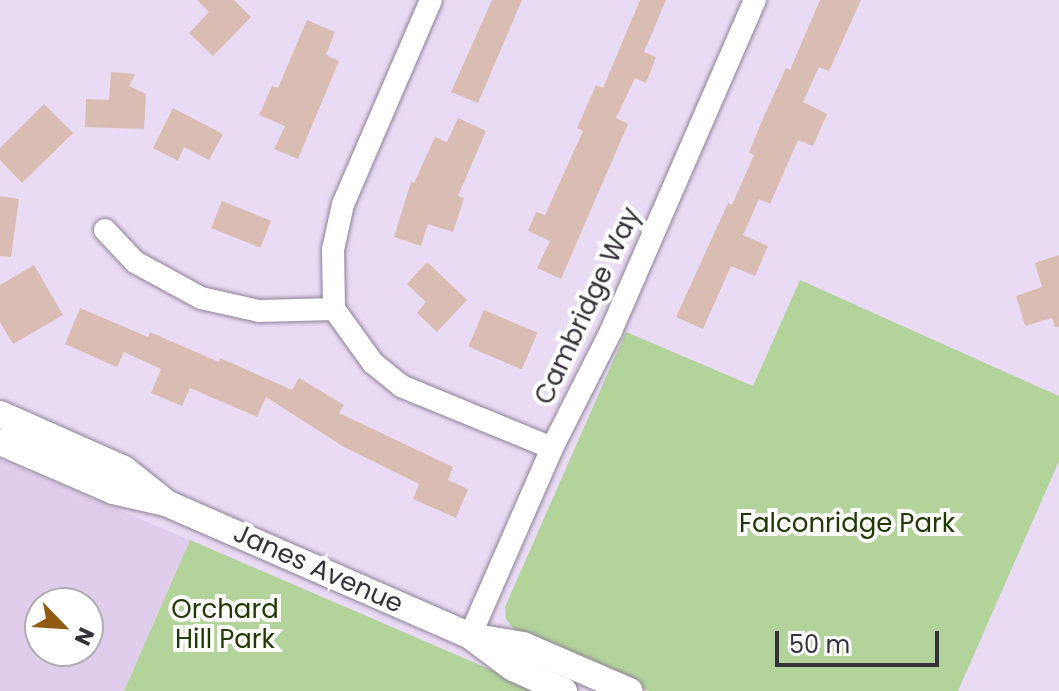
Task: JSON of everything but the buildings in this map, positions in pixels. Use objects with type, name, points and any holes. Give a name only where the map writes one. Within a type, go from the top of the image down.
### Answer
[{"type":"street","points":[[431,0],[343,204],[333,250],[334,309],[373,363],[401,386],[552,448]]},
{"type":"street","name":"Cambridge Way","points":[[470,636],[552,448],[611,331],[755,0]]},
{"type":"street","points":[[105,230],[135,262],[201,298],[259,311],[334,309]]},
{"type":"street","name":"Janes Avenue","points":[[0,414],[124,469],[166,503]]},
{"type":"street","name":"Janes Avenue","points":[[0,442],[113,491],[166,503],[470,636],[513,668],[564,691]]},
{"type":"street","name":"Janes Avenue","points":[[470,636],[523,645],[630,691]]},
{"type":"shaded area","points":[[0,460],[190,540],[124,691],[0,691]]},
{"type":"green space","name":"Falconridge Park","points":[[800,280],[1059,396],[1059,461],[958,691],[649,691],[519,636],[506,619],[505,607],[626,332],[753,386]]},
{"type":"green space","name":"Orchard Hill Park","points":[[190,540],[540,691],[124,691]]}]
